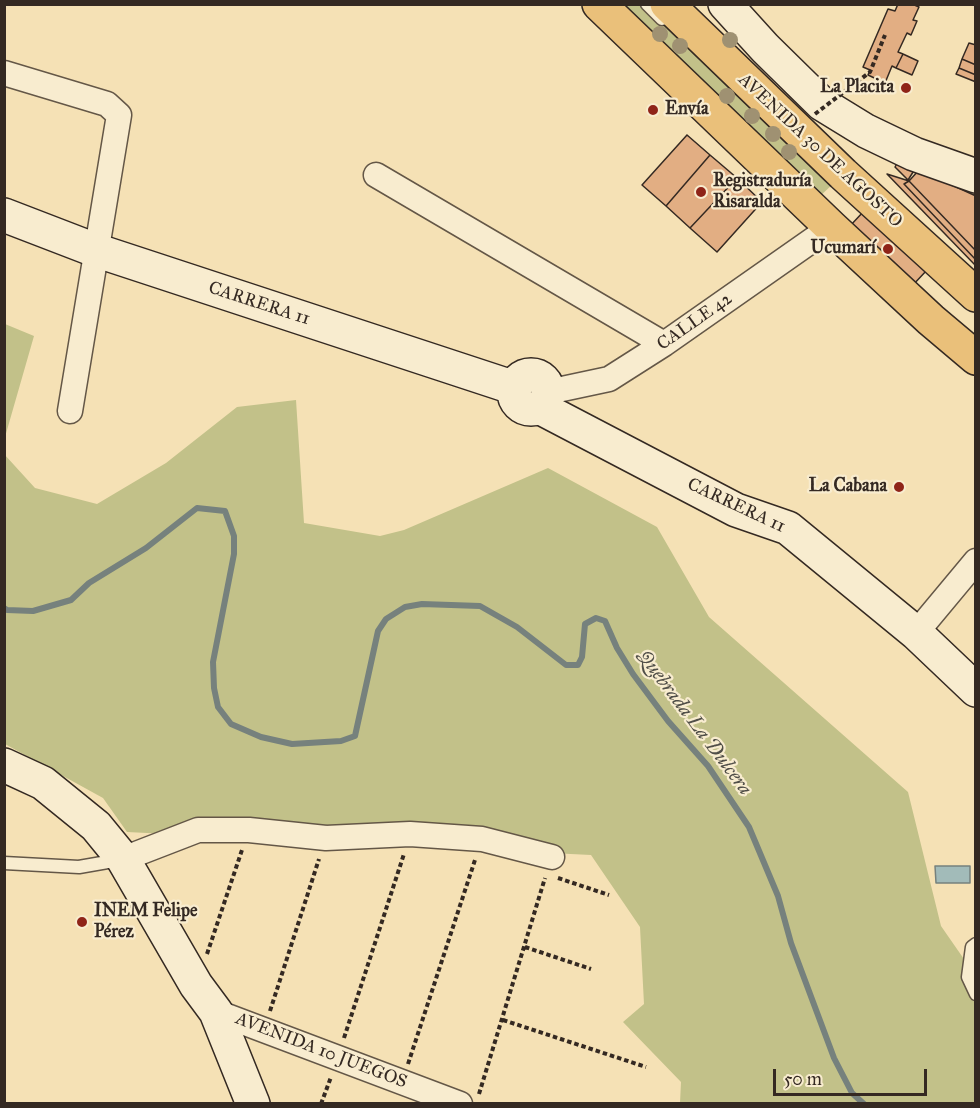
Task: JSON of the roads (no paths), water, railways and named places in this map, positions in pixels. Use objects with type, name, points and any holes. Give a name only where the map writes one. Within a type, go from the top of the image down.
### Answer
[{"type":"main road","points":[[599,4],[831,227],[975,358]]},
{"type":"main road","name":"AVENIDA 30 DE AGOSTO","points":[[670,17],[975,295]]},
{"type":"street","points":[[725,4],[765,48],[822,104],[866,131],[914,154],[975,176]]},
{"type":"street","points":[[4,73],[106,104],[118,115],[70,411]]},
{"type":"street","points":[[376,176],[664,344]]},
{"type":"street","name":"CARRERA 11","points":[[4,214],[95,250],[534,396],[736,510],[788,528],[916,633],[975,690]]},
{"type":"street","name":"CALLE 42","points":[[534,396],[609,379],[664,344],[831,227]]},
{"type":"street","points":[[916,633],[975,561]]},
{"type":"street","points":[[4,765],[43,783],[96,826],[123,859],[196,985],[216,1012],[253,1104]]},
{"type":"street","points":[[123,859],[198,830],[249,830],[326,838],[410,834],[482,839],[549,866]]},
{"type":"street","name":"AVENIDA 10 JUEGOS","points":[[216,1012],[460,1104]]},
{"type":"lane","points":[[647,4],[670,17]]},
{"type":"lane","points":[[668,53],[818,198],[975,342]]},
{"type":"lane","points":[[4,863],[79,867],[123,859]]},
{"type":"lane","points":[[975,944],[972,947],[968,977],[975,994]]},
{"type":"water","points":[[935,866],[970,866],[970,883],[936,883]]},
{"type":"waterway","name":"Quebrada La Dulcera","points":[[4,608],[33,611],[71,600],[89,583],[146,548],[197,508],[225,511],[234,536],[234,554],[213,662],[214,688],[218,707],[231,724],[261,737],[292,744],[341,741],[355,736],[378,631],[386,619],[405,607],[422,604],[480,606],[517,627],[566,665],[578,665],[582,657],[585,624],[596,618],[605,621],[617,648],[633,674],[668,721],[708,766],[749,827],[778,896],[791,943],[834,1058],[852,1093],[864,1104]]},
{"type":"place","name":"La Placita","points":[[906,88]]},
{"type":"place","name":"Envía","points":[[653,110]]},
{"type":"place","name":"Registraduría Risaralda","points":[[701,192]]},
{"type":"place","name":"Ucumarí","points":[[888,249]]},
{"type":"place","name":"La Cabana","points":[[899,487]]},
{"type":"place","name":"INEM Felipe Pérez","points":[[82,922]]}]
